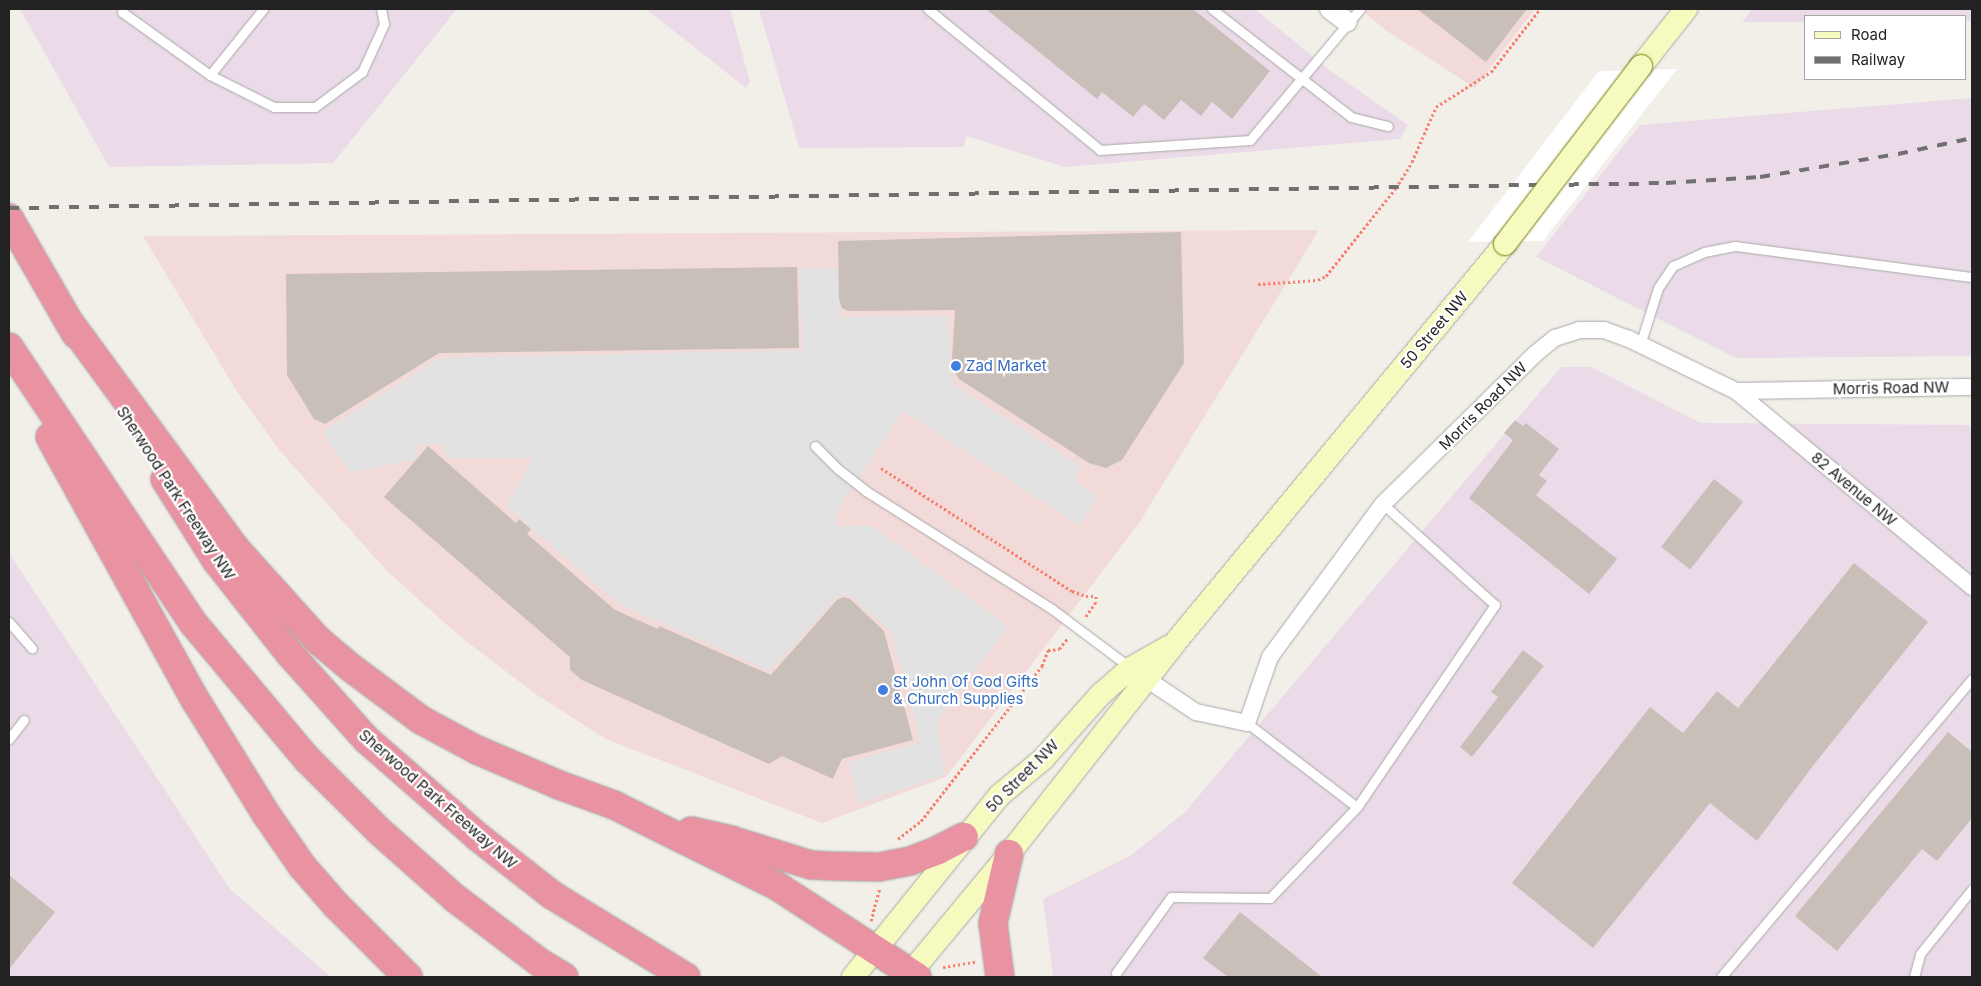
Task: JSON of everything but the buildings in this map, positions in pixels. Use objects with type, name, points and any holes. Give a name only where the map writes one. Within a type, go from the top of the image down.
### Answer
[{"type":"highway","name":"Sherwood Park Freeway NW","points":[[9,218],[138,437],[216,560],[290,654],[367,740],[478,837],[552,895],[686,977]]},
{"type":"highway","points":[[67,319],[236,549],[318,640],[350,667],[429,724],[477,750],[559,786],[614,805],[777,886],[911,976]]},
{"type":"highway","points":[[9,347],[194,624],[307,760],[378,830],[456,899],[539,962],[564,977]]},
{"type":"highway","points":[[9,362],[146,614],[227,755],[302,866],[398,969],[415,977]]},
{"type":"highway","points":[[654,825],[731,840],[811,865],[891,853],[931,853],[964,837]]},
{"type":"highway","points":[[1000,977],[993,923],[1009,854]]},
{"type":"main road","name":"50 Street NW","points":[[853,977],[964,837],[1000,796],[1043,759],[1101,694],[1139,674],[1174,644],[1504,244],[1686,9]]},
{"type":"main road","name":"50 Street NW","points":[[911,976],[1009,854],[1139,674]]},
{"type":"street","points":[[1330,9],[1353,15]]},
{"type":"street","name":"Morris Road NW","points":[[1247,723],[1270,657],[1383,504],[1535,354],[1555,338],[1579,330],[1604,330],[1640,344],[1736,391],[1972,387]]},
{"type":"street","name":"82 Avenue NW","points":[[1736,391],[1972,587]]},
{"type":"street","points":[[1139,674],[1196,712],[1247,723]]},
{"type":"lane","points":[[210,75],[263,9]]},
{"type":"lane","points":[[122,10],[210,75],[274,107],[315,107],[362,72],[384,24],[381,9]]},
{"type":"lane","points":[[928,9],[1100,150],[1250,140],[1353,15]]},
{"type":"lane","points":[[1212,9],[1300,80],[1351,117],[1388,126]]},
{"type":"lane","points":[[1640,344],[1658,288],[1673,266],[1704,252],[1735,246],[1972,276]]},
{"type":"lane","points":[[815,446],[838,469],[866,491],[1078,627],[1139,674]]},
{"type":"lane","points":[[1116,972],[1171,897],[1270,898],[1357,807],[1495,605],[1383,504]]},
{"type":"lane","points":[[9,622],[32,648]]},
{"type":"lane","points":[[1721,977],[1972,679]]},
{"type":"lane","points":[[9,739],[24,720]]},
{"type":"lane","points":[[1247,723],[1357,807]]},
{"type":"lane","points":[[1914,977],[1920,954],[1972,889]]},
{"type":"path","points":[[1258,284],[1318,280],[1326,276],[1396,188],[1412,162],[1436,107],[1491,72],[1540,9]]},
{"type":"path","points":[[871,922],[891,853],[920,821],[1042,666],[1048,650],[1059,649],[1096,602],[1096,596],[1078,594],[1072,591],[881,468]]},
{"type":"shaded area","points":[[20,9],[457,9],[333,163],[109,167]]},
{"type":"shaded area","points":[[646,9],[730,9],[750,82],[746,88]]},
{"type":"shaded area","points":[[759,9],[1255,9],[1328,69],[1408,125],[1400,139],[1065,167],[966,136],[964,147],[799,148]]},
{"type":"shaded area","points":[[1360,9],[1535,9],[1475,88],[1387,31]]},
{"type":"shaded area","points":[[1752,9],[1972,9],[1972,21],[1966,21],[1966,15],[1804,15],[1804,22],[1742,22]]},
{"type":"shaded area","points":[[1972,98],[1972,356],[1736,358],[1536,257],[1640,125]]},
{"type":"shaded area","points":[[1319,230],[1139,523],[946,777],[822,823],[606,739],[537,695],[458,635],[387,571],[280,451],[236,390],[143,236]]},
{"type":"shaded area","points":[[799,268],[837,268],[840,315],[842,317],[948,316],[950,371],[957,387],[1082,467],[1074,481],[1098,496],[1080,526],[903,411],[838,509],[836,526],[872,526],[1008,627],[938,719],[944,775],[859,803],[848,762],[921,742],[891,632],[852,597],[841,594],[837,597],[770,671],[619,604],[506,506],[533,458],[446,458],[444,444],[417,445],[416,460],[350,472],[322,432],[440,358],[803,350]]},
{"type":"shaded area","points":[[1561,367],[1591,367],[1701,423],[1972,425],[1972,977],[1053,977],[1043,899],[1130,856],[1185,812]]},
{"type":"shaded area","points":[[9,553],[230,889],[331,977],[9,977]]},
{"type":"pier","points":[[1677,69],[1543,241],[1468,242],[1599,71]]},
{"type":"railway","points":[[9,208],[1666,183],[1760,177],[1898,154],[1972,138]]},
{"type":"place","name":"Zad Market","points":[[956,366]]},
{"type":"place","name":"St John Of God Gifts & Church Supplies","points":[[883,690]]}]
